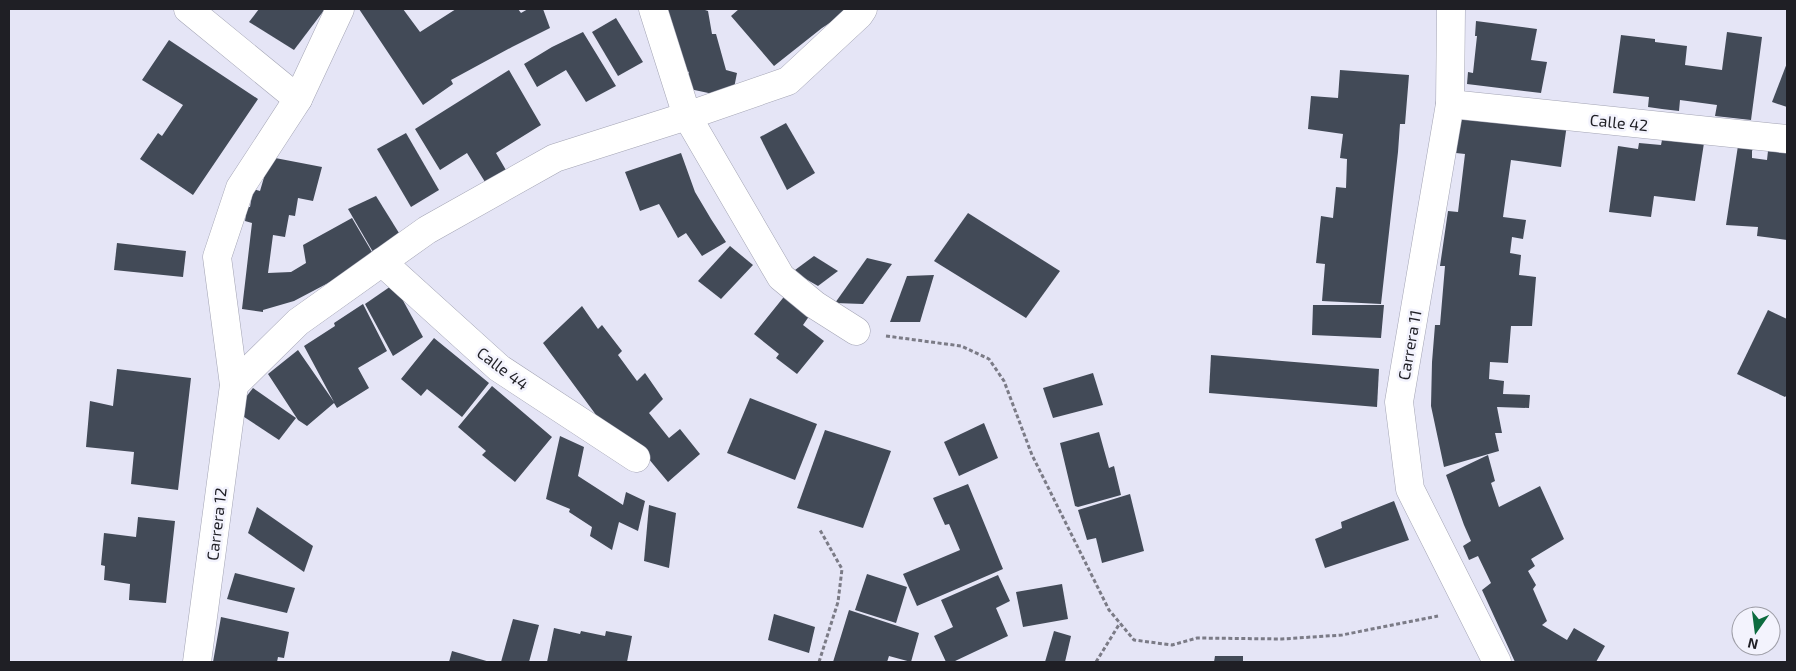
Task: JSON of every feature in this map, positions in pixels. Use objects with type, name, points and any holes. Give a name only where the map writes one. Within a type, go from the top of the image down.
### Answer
[{"type":"street","points":[[188,9],[298,99]]},
{"type":"street","name":"Carrera 12","points":[[198,662],[234,385],[217,257],[240,188],[298,99],[340,9]]},
{"type":"street","points":[[653,9],[688,116],[781,276],[815,305],[856,330]]},
{"type":"street","points":[[234,385],[298,322],[427,230],[554,158],[688,116],[788,80],[859,15],[863,9]]},
{"type":"street","name":"Carrera 11","points":[[1451,9],[1450,104],[1399,402],[1410,489],[1497,662]]},
{"type":"street","name":"Calle 42","points":[[1450,104],[1787,139]]},
{"type":"street","name":"Calle 44","points":[[382,262],[499,368],[636,458]]},
{"type":"path","points":[[856,330],[903,339],[961,346],[989,360],[1004,381],[1032,455],[1109,610],[1134,640],[1172,645],[1197,638],[1282,639],[1342,636],[1471,609]]},
{"type":"path","points":[[819,662],[838,602],[842,569],[820,530]]},
{"type":"path","points":[[1096,662],[1120,623]]},
{"type":"building","points":[[259,9],[325,9],[294,50],[249,22]]},
{"type":"building","points":[[359,9],[403,9],[420,32],[456,9],[518,9],[521,13],[528,9],[543,9],[550,28],[451,80],[453,84],[423,105]]},
{"type":"building","points":[[664,9],[702,9],[708,11],[712,34],[716,34],[726,70],[737,73],[732,98],[685,88],[689,72],[682,69],[684,59],[678,57]]},
{"type":"building","points":[[739,9],[851,9],[822,28],[774,66],[731,16]]},
{"type":"building","points":[[616,18],[643,62],[618,76],[592,32]]},
{"type":"building","points":[[1476,21],[1537,29],[1531,60],[1547,62],[1541,93],[1467,84],[1468,72],[1473,73],[1477,36],[1475,36]]},
{"type":"building","points":[[583,32],[616,86],[586,102],[566,70],[537,87],[524,64],[552,47]]},
{"type":"building","points":[[1727,32],[1762,37],[1751,120],[1715,116],[1717,105],[1680,100],[1679,111],[1648,107],[1649,97],[1613,93],[1621,35],[1655,39],[1655,42],[1687,46],[1685,65],[1722,70]]},
{"type":"building","points":[[169,40],[258,99],[193,195],[140,159],[158,133],[162,136],[183,105],[142,80]]},
{"type":"building","points":[[1787,63],[1787,107],[1772,102]]},
{"type":"building","points":[[509,70],[541,125],[496,153],[510,177],[490,190],[467,153],[440,170],[415,129]]},
{"type":"building","points":[[1340,70],[1409,75],[1405,124],[1400,124],[1381,304],[1322,301],[1325,264],[1316,263],[1321,216],[1333,218],[1336,187],[1346,188],[1347,159],[1340,158],[1343,134],[1308,129],[1311,96],[1338,98]]},
{"type":"building","points":[[1461,111],[1567,124],[1561,167],[1511,160],[1503,217],[1526,220],[1523,239],[1512,237],[1510,253],[1521,255],[1519,275],[1536,277],[1532,326],[1511,326],[1508,363],[1490,362],[1489,379],[1504,381],[1503,394],[1530,395],[1529,408],[1497,407],[1502,433],[1495,433],[1499,451],[1444,467],[1431,406],[1432,362],[1435,325],[1440,325],[1445,266],[1440,266],[1448,211],[1458,212],[1465,154],[1456,153]]},
{"type":"building","points":[[786,123],[815,173],[787,190],[760,137]]},
{"type":"building","points":[[406,133],[439,190],[411,207],[377,149]]},
{"type":"building","points":[[1739,139],[1769,143],[1768,151],[1785,153],[1787,144],[1787,240],[1757,236],[1758,227],[1726,225]],"holes":[[[1753,149],[1768,151],[1767,160],[1752,158]]]},
{"type":"building","points":[[1662,140],[1704,143],[1695,201],[1654,196],[1651,217],[1609,212],[1618,146],[1638,149],[1639,143],[1661,145]]},
{"type":"building","points":[[681,153],[695,192],[726,242],[702,256],[686,233],[678,238],[659,204],[640,211],[625,172]]},
{"type":"building","points":[[270,157],[322,167],[313,201],[298,198],[295,216],[289,215],[285,237],[273,235],[268,273],[291,272],[306,263],[303,245],[352,218],[372,252],[333,283],[332,281],[294,301],[263,310],[263,312],[242,309],[252,223],[245,221],[253,189],[260,191]]},
{"type":"building","points":[[376,196],[399,233],[373,252],[348,209]]},
{"type":"building","points":[[968,213],[1060,271],[1026,318],[934,261]]},
{"type":"building","points":[[117,243],[186,251],[183,277],[114,270]]},
{"type":"building","points":[[730,246],[753,265],[721,299],[698,281]]},
{"type":"building","points":[[814,256],[838,271],[818,286],[795,270]]},
{"type":"building","points":[[867,258],[892,264],[863,304],[835,303]]},
{"type":"building","points":[[934,275],[920,322],[890,322],[907,276]]},
{"type":"building","points":[[394,284],[423,337],[393,356],[365,304]]},
{"type":"building","points":[[787,293],[812,312],[803,325],[824,341],[797,374],[776,358],[779,354],[754,334]]},
{"type":"building","points":[[363,304],[387,351],[358,368],[369,388],[337,408],[334,403],[307,426],[298,420],[268,374],[298,350],[334,402],[304,346],[335,326],[334,323]]},
{"type":"building","points":[[1313,305],[1384,305],[1381,338],[1312,335]]},
{"type":"building","points":[[582,306],[598,329],[602,325],[622,351],[618,355],[637,381],[645,373],[663,399],[649,413],[669,438],[680,429],[700,454],[668,482],[648,458],[616,442],[543,343]]},
{"type":"building","points":[[1768,310],[1787,319],[1787,395],[1785,397],[1737,374]]},
{"type":"building","points":[[434,338],[489,383],[462,417],[427,389],[421,396],[401,379]]},
{"type":"building","points":[[1211,355],[1379,369],[1377,407],[1209,393]]},
{"type":"building","points":[[117,369],[191,378],[178,490],[131,484],[134,452],[86,447],[90,401],[113,406]]},
{"type":"building","points":[[1093,373],[1103,405],[1053,418],[1043,388]]},
{"type":"building","points":[[492,386],[552,437],[515,482],[482,455],[486,451],[458,427]]},
{"type":"building","points":[[253,388],[296,418],[279,440],[235,411]]},
{"type":"building","points":[[750,398],[817,424],[795,480],[727,453]]},
{"type":"building","points":[[984,423],[998,458],[959,476],[944,442]]},
{"type":"building","points":[[825,430],[891,451],[863,528],[797,508]]},
{"type":"building","points":[[1099,432],[1109,468],[1114,466],[1121,495],[1078,507],[1075,506],[1060,443]]},
{"type":"building","points":[[560,436],[584,447],[578,476],[623,505],[626,492],[645,501],[638,531],[619,522],[612,550],[590,536],[592,527],[569,512],[570,509],[546,499]]},
{"type":"building","points":[[1488,455],[1495,481],[1491,483],[1499,507],[1540,486],[1564,539],[1531,559],[1535,566],[1528,571],[1536,585],[1533,589],[1547,621],[1542,625],[1567,640],[1574,628],[1605,646],[1596,662],[1515,662],[1482,590],[1491,583],[1478,556],[1469,560],[1463,546],[1471,541],[1446,475]]},
{"type":"building","points":[[968,484],[1003,569],[917,606],[903,574],[960,550],[949,524],[945,525],[933,498]]},
{"type":"building","points":[[1130,494],[1144,551],[1102,563],[1096,538],[1087,540],[1078,510]]},
{"type":"building","points":[[1394,501],[1409,540],[1325,568],[1315,539],[1342,528],[1341,522]]},
{"type":"building","points":[[649,505],[676,513],[669,568],[644,561]]},
{"type":"building","points":[[257,507],[313,546],[304,572],[248,533]]},
{"type":"building","points":[[138,517],[175,521],[166,603],[129,600],[130,584],[104,580],[105,566],[101,565],[104,533],[136,537]]},
{"type":"building","points":[[235,573],[295,588],[287,613],[227,599]]},
{"type":"building","points":[[867,574],[907,587],[896,623],[855,610]]},
{"type":"building","points":[[998,575],[1010,601],[996,608],[1008,636],[953,662],[946,662],[934,636],[953,627],[941,600]]},
{"type":"building","points":[[1062,584],[1068,619],[1023,627],[1016,592]]},
{"type":"building","points":[[849,610],[919,633],[911,662],[889,656],[887,662],[833,662]]},
{"type":"building","points":[[774,614],[815,627],[809,653],[768,640]]},
{"type":"building","points":[[221,617],[289,632],[284,658],[278,657],[277,662],[213,662]]},
{"type":"building","points":[[513,619],[539,625],[529,662],[501,662]]},
{"type":"building","points":[[554,628],[580,634],[581,631],[605,636],[606,631],[632,636],[627,662],[547,662]]},
{"type":"building","points":[[1054,631],[1071,636],[1065,662],[1045,662]]},
{"type":"building","points":[[452,651],[490,662],[449,662]]},
{"type":"building","points":[[1215,656],[1243,656],[1243,662],[1214,662]]}]
